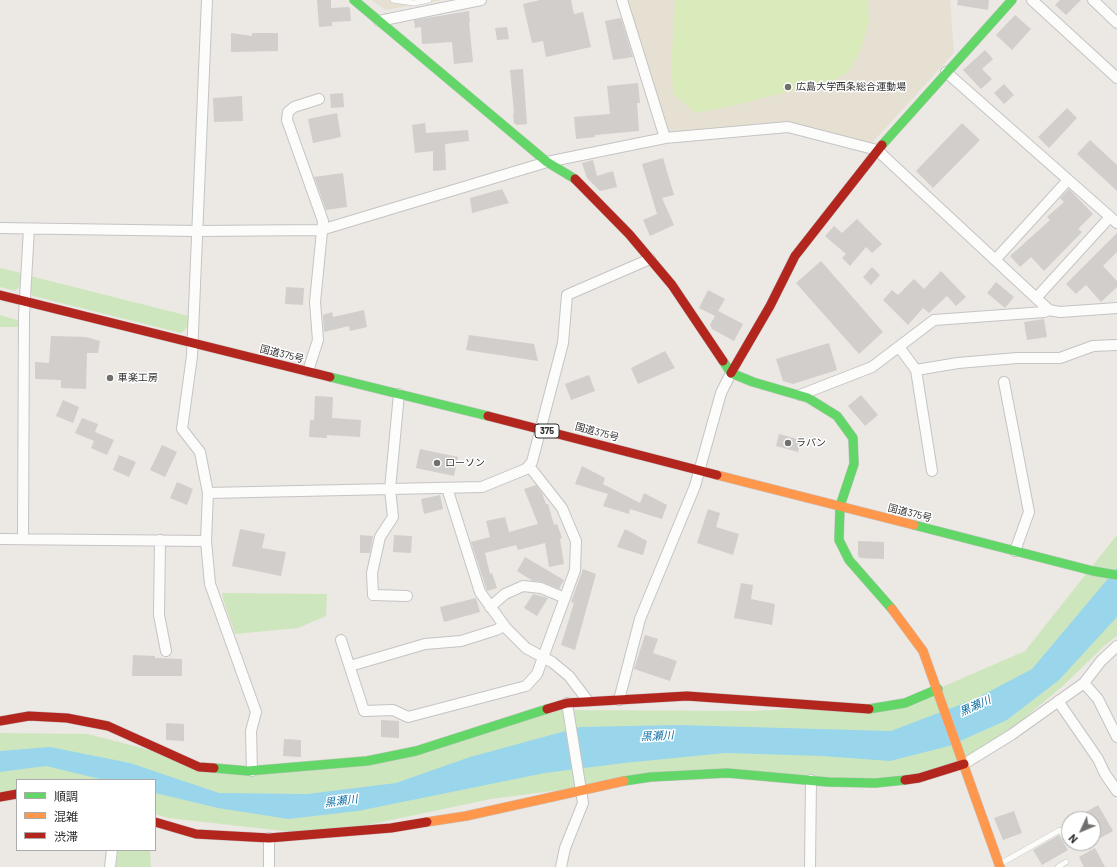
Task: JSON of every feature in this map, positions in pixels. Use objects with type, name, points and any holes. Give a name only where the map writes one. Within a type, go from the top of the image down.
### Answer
[{"type":"main road","points":[[354,0],[547,162],[571,175],[629,234],[672,285],[731,373],[753,382],[808,398],[836,416],[853,438],[854,464],[840,506],[839,540],[850,560],[888,604],[923,651],[938,689],[1000,866]]},
{"type":"main road","points":[[731,373],[770,306],[795,256],[877,150],[1012,0]]},
{"type":"main road","name":"国道375号","points":[[0,295],[540,429],[1093,571],[1117,575]]},
{"type":"main road","points":[[0,721],[29,716],[67,718],[108,726],[199,767],[252,771],[367,761],[416,751],[588,701],[687,696],[869,709],[905,703],[938,689]]},
{"type":"main road","points":[[156,822],[196,834],[269,838],[391,828],[466,816],[580,787],[651,777],[727,773],[811,780],[875,783],[919,778],[964,764]]},
{"type":"main road","points":[[0,797],[16,794]]},
{"type":"street","points":[[207,0],[192,343],[182,429],[200,452],[208,493],[206,541],[210,584],[256,712],[251,731],[252,771]]},
{"type":"street","points":[[379,21],[481,0]]},
{"type":"street","points":[[622,0],[665,138]]},
{"type":"street","points":[[1032,0],[1117,78]]},
{"type":"street","points":[[1093,0],[1117,23]]},
{"type":"street","points":[[946,72],[1113,220],[1037,297]]},
{"type":"street","points":[[308,371],[318,340],[315,302],[323,221],[287,120],[288,112],[294,107],[319,99]]},
{"type":"street","points":[[0,228],[197,231],[321,230],[547,162],[665,138],[788,127],[877,150],[1037,297],[1049,310]]},
{"type":"street","points":[[995,260],[1068,180]]},
{"type":"street","points":[[23,539],[25,301],[29,229]]},
{"type":"street","points":[[208,493],[482,488],[526,470],[532,462],[563,343],[566,295],[650,259]]},
{"type":"street","points":[[800,395],[872,367],[934,320],[1044,312],[1049,310],[1060,312],[1117,308]]},
{"type":"street","points":[[916,370],[958,363],[1017,358],[1060,358],[1093,346],[1117,345]]},
{"type":"street","points":[[899,347],[916,370],[932,471]]},
{"type":"street","points":[[619,700],[640,619],[701,471],[721,393],[731,373]]},
{"type":"street","points":[[1004,382],[1029,512],[1015,551]]},
{"type":"street","points":[[399,394],[390,489],[393,517],[380,537],[372,573],[373,594],[407,596]]},
{"type":"street","points":[[341,640],[364,711],[393,710],[408,717],[526,686],[537,674],[575,570],[576,541],[562,508],[529,466]]},
{"type":"street","points":[[447,488],[480,592],[504,626],[526,648],[543,657],[569,676],[588,701]]},
{"type":"street","points":[[0,539],[206,541]]},
{"type":"street","points":[[160,540],[159,615],[166,651]]},
{"type":"street","points":[[490,607],[505,594],[523,586],[541,588],[565,598]]},
{"type":"street","points":[[350,666],[425,644],[461,641],[504,626]]},
{"type":"street","points":[[964,764],[1084,683],[1101,661],[1117,646]]},
{"type":"street","points":[[1084,683],[1098,699],[1106,719],[1117,737]]},
{"type":"street","points":[[1058,701],[1098,759],[1104,774],[1117,791]]},
{"type":"street","points":[[561,867],[566,848],[583,803],[567,707]]},
{"type":"street","points":[[810,867],[811,780]]},
{"type":"street","points":[[269,838],[269,867]]},
{"type":"street","points":[[110,867],[112,851]]},
{"type":"lane","points":[[393,0],[414,3],[429,0]]},
{"type":"lane","points":[[1000,866],[1060,830],[1061,832]]},
{"type":"lane","points":[[1058,867],[1066,862]]},
{"type":"shaded area","points":[[371,0],[442,0],[386,10]]},
{"type":"shaded area","name":"広島大学西条総合運動場","points":[[624,0],[950,0],[954,53],[871,144],[790,122],[669,132]]},
{"type":"green space","points":[[675,0],[867,0],[869,22],[860,51],[848,72],[834,80],[732,106],[696,113],[674,95],[671,71]]},
{"type":"green space","points":[[0,268],[21,273],[20,286],[15,291],[0,287]]},
{"type":"green space","points":[[30,276],[189,316],[188,327],[181,333],[33,296],[29,290]]},
{"type":"green space","points":[[0,315],[20,321],[19,327],[0,327]]},
{"type":"green space","points":[[1117,535],[1117,636],[1105,645],[1064,685],[1015,726],[940,772],[828,782],[677,775],[491,799],[320,835],[168,818],[156,814],[156,779],[16,779],[16,797],[0,801],[0,733],[88,734],[153,751],[200,771],[416,751],[560,710],[752,711],[905,703],[1025,651]]},
{"type":"green space","points":[[222,593],[327,594],[326,616],[298,628],[235,634]]},
{"type":"green space","points":[[118,851],[150,851],[151,867],[116,867]]},
{"type":"water","name":"黒瀬川","points":[[1117,568],[1117,617],[1059,680],[1007,720],[949,746],[890,761],[822,756],[725,753],[624,763],[545,773],[358,811],[288,819],[218,808],[156,793],[156,779],[100,779],[46,766],[0,772],[0,751],[50,747],[130,763],[219,793],[307,794],[396,783],[470,757],[580,727],[677,725],[891,731],[975,699],[1032,669]]},
{"type":"building","points":[[317,0],[331,0],[331,8],[349,7],[351,21],[332,22],[332,26],[319,27]]},
{"type":"building","points":[[540,0],[571,0],[574,14],[583,12],[591,47],[546,57],[543,41],[532,43],[523,4]]},
{"type":"building","points":[[958,0],[989,0],[988,10],[957,5]]},
{"type":"building","points":[[1060,0],[1081,0],[1066,15],[1055,5]]},
{"type":"building","points":[[469,11],[473,62],[454,64],[452,42],[422,44],[421,27],[415,28],[414,20]]},
{"type":"building","points":[[1015,15],[1031,29],[1012,50],[996,35]]},
{"type":"building","points":[[621,18],[633,57],[613,60],[605,21]]},
{"type":"building","points":[[507,27],[509,39],[497,40],[495,28]]},
{"type":"building","points":[[231,33],[252,36],[252,33],[278,33],[278,51],[231,52]]},
{"type":"building","points":[[985,50],[993,59],[982,69],[992,79],[981,89],[963,70]]},
{"type":"building","points":[[523,69],[527,124],[517,125],[514,123],[510,70]]},
{"type":"building","points":[[638,83],[640,103],[637,103],[639,131],[595,135],[595,137],[576,139],[574,117],[610,114],[607,86]]},
{"type":"building","points":[[1004,84],[1014,95],[1004,104],[994,93]]},
{"type":"building","points":[[343,93],[344,107],[331,108],[330,94]]},
{"type":"building","points":[[242,96],[243,121],[214,122],[213,98]]},
{"type":"building","points":[[1067,108],[1077,118],[1049,148],[1038,137]]},
{"type":"building","points":[[337,113],[341,137],[313,143],[308,119]]},
{"type":"building","points":[[425,123],[426,133],[468,130],[469,141],[445,144],[446,170],[433,171],[433,151],[415,153],[412,125]]},
{"type":"building","points":[[962,123],[980,140],[933,188],[916,171]]},
{"type":"building","points":[[1090,140],[1117,165],[1117,191],[1077,154]]},
{"type":"building","points":[[663,158],[674,195],[662,198],[674,225],[650,236],[643,220],[657,214],[642,164]]},
{"type":"building","points":[[593,160],[597,176],[613,171],[617,187],[600,191],[587,178],[582,163]]},
{"type":"building","points":[[343,173],[347,207],[326,210],[314,177]]},
{"type":"building","points":[[502,189],[509,203],[472,213],[470,198]]},
{"type":"building","points":[[1069,189],[1093,214],[1078,229],[1082,232],[1044,271],[1031,257],[1020,267],[1010,256],[1050,220],[1047,217],[1064,202],[1060,198]]},
{"type":"building","points":[[857,219],[882,244],[872,253],[866,247],[850,266],[842,258],[846,254],[825,236],[834,226],[842,233]]},
{"type":"building","points":[[1117,233],[1117,252],[1103,266],[1117,281],[1117,287],[1101,302],[1086,285],[1076,294],[1066,284]]},
{"type":"building","points":[[821,261],[883,332],[859,354],[796,283]]},
{"type":"building","points":[[872,267],[880,275],[871,285],[863,277]]},
{"type":"building","points":[[941,271],[966,297],[956,306],[947,296],[929,313],[923,308],[908,325],[883,300],[892,290],[898,295],[914,279],[924,289]]},
{"type":"building","points":[[996,282],[1014,297],[1005,308],[987,293]]},
{"type":"building","points":[[286,287],[304,288],[303,305],[285,304]]},
{"type":"building","points":[[708,290],[725,299],[718,311],[743,324],[734,341],[712,329],[710,325],[715,316],[699,308]]},
{"type":"building","points":[[364,310],[367,327],[350,331],[349,326],[324,332],[323,315],[332,312],[333,317]]},
{"type":"building","points":[[1044,319],[1047,337],[1027,340],[1024,322]]},
{"type":"building","points":[[469,335],[534,344],[538,361],[466,350]]},
{"type":"building","points":[[51,336],[86,337],[100,341],[98,353],[87,353],[86,389],[61,388],[61,380],[35,379],[35,362],[49,363]]},
{"type":"building","points":[[829,343],[837,370],[793,384],[783,381],[776,359]]},
{"type":"building","points":[[665,351],[675,368],[638,384],[631,368]]},
{"type":"building","points":[[589,375],[595,391],[571,400],[565,384]]},
{"type":"building","points":[[861,395],[878,415],[865,426],[848,406]]},
{"type":"building","points":[[315,396],[333,397],[332,418],[361,420],[360,437],[327,435],[327,438],[309,437],[310,420],[314,420]]},
{"type":"building","points":[[63,400],[79,407],[73,423],[56,416]]},
{"type":"building","points":[[82,418],[98,424],[95,432],[114,440],[107,455],[91,448],[94,441],[75,433]]},
{"type":"building","name":"ラパン","points":[[779,434],[801,440],[798,452],[776,446]]},
{"type":"building","points":[[162,445],[177,452],[165,477],[150,470]]},
{"type":"building","name":"ローソン","points":[[420,449],[458,457],[454,476],[416,468]]},
{"type":"building","points":[[119,455],[136,462],[129,477],[113,470]]},
{"type":"building","points":[[582,466],[605,478],[603,484],[640,503],[644,493],[667,505],[662,519],[630,509],[629,514],[603,506],[608,494],[575,484]]},
{"type":"building","points":[[177,482],[193,489],[187,505],[170,498]]},
{"type":"building","points":[[536,485],[542,493],[546,504],[548,504],[554,525],[557,524],[562,538],[560,539],[564,564],[549,567],[545,543],[518,550],[516,545],[485,553],[490,574],[492,573],[497,588],[487,591],[471,542],[490,537],[486,521],[505,517],[509,532],[538,524],[524,489]]},
{"type":"building","points":[[440,495],[443,509],[424,514],[421,499]]},
{"type":"building","points":[[708,509],[720,513],[716,527],[739,534],[733,555],[697,543]]},
{"type":"building","points":[[240,529],[265,534],[262,548],[286,552],[281,576],[232,566]]},
{"type":"building","points":[[625,529],[647,541],[643,555],[617,547]]},
{"type":"building","points":[[360,535],[373,536],[370,553],[360,553]]},
{"type":"building","points":[[394,535],[412,536],[411,553],[393,552]]},
{"type":"building","points":[[858,541],[884,542],[884,559],[860,558],[858,556]]},
{"type":"building","points":[[525,557],[564,580],[559,589],[543,582],[533,581],[517,571]]},
{"type":"building","points":[[583,569],[596,574],[575,650],[561,645],[574,603],[571,602]]},
{"type":"building","points":[[741,583],[753,585],[751,599],[775,604],[772,625],[734,618]]},
{"type":"building","points":[[533,594],[548,598],[537,616],[524,608]]},
{"type":"building","points":[[476,598],[480,612],[444,622],[440,607]]},
{"type":"building","points":[[645,635],[658,639],[653,653],[677,661],[670,681],[634,669]]},
{"type":"building","points":[[133,655],[155,656],[155,658],[182,659],[182,676],[132,676]]},
{"type":"building","points":[[381,720],[399,721],[399,738],[381,737]]},
{"type":"building","points":[[166,723],[184,724],[184,741],[166,740]]},
{"type":"building","points":[[284,739],[301,740],[301,757],[283,756]]},
{"type":"building","points":[[1098,805],[1113,831],[1101,838],[1101,811],[1088,811]]},
{"type":"building","points":[[1014,811],[1022,833],[1003,840],[994,818]]},
{"type":"building","points":[[1059,835],[1061,838],[1061,851],[1066,851],[1042,865],[1033,850]]},
{"type":"building","points":[[1090,851],[1097,851],[1105,867],[1084,867],[1079,857]]},
{"type":"traffic: fast","points":[[354,0],[547,162],[575,179]]},
{"type":"traffic: fast","points":[[882,145],[1012,0]]},
{"type":"traffic: fast","points":[[723,361],[731,373],[753,382],[808,398],[837,416],[853,438],[854,464],[840,506],[839,540],[849,560],[892,609]]},
{"type":"traffic: fast","points":[[330,377],[488,416]]},
{"type":"traffic: fast","points":[[914,525],[1093,571],[1117,575]]},
{"type":"traffic: fast","points":[[869,709],[905,703],[938,689]]},
{"type":"traffic: fast","points":[[214,768],[248,771],[367,761],[416,751],[547,709]]},
{"type":"traffic: fast","points":[[624,781],[651,777],[727,773],[828,782],[875,783],[905,780]]},
{"type":"traffic: slow","points":[[717,475],[914,525]]},
{"type":"traffic: slow","points":[[892,609],[923,651],[1000,867]]},
{"type":"traffic: slow","points":[[427,822],[466,816],[624,781]]},
{"type":"traffic: jam","points":[[731,373],[770,306],[795,256],[882,145]]},
{"type":"traffic: jam","points":[[575,179],[629,234],[672,285],[723,361]]},
{"type":"traffic: jam","points":[[0,295],[330,377]]},
{"type":"traffic: jam","points":[[488,416],[717,475]]},
{"type":"traffic: jam","points":[[547,709],[567,703],[687,696],[869,709]]},
{"type":"traffic: jam","points":[[0,721],[29,716],[67,718],[108,726],[199,767],[214,768]]},
{"type":"traffic: jam","points":[[905,780],[919,778],[964,764]]},
{"type":"traffic: jam","points":[[0,797],[16,794]]},
{"type":"traffic: jam","points":[[156,822],[196,834],[269,838],[391,828],[427,822]]},
{"type":"place","name":"広島大学西条総合運動場","points":[[788,87]]},
{"type":"place","name":"車楽工房","points":[[110,378]]},
{"type":"place","name":"ラパン","points":[[788,443]]},
{"type":"place","name":"ローソン","points":[[437,463]]}]
